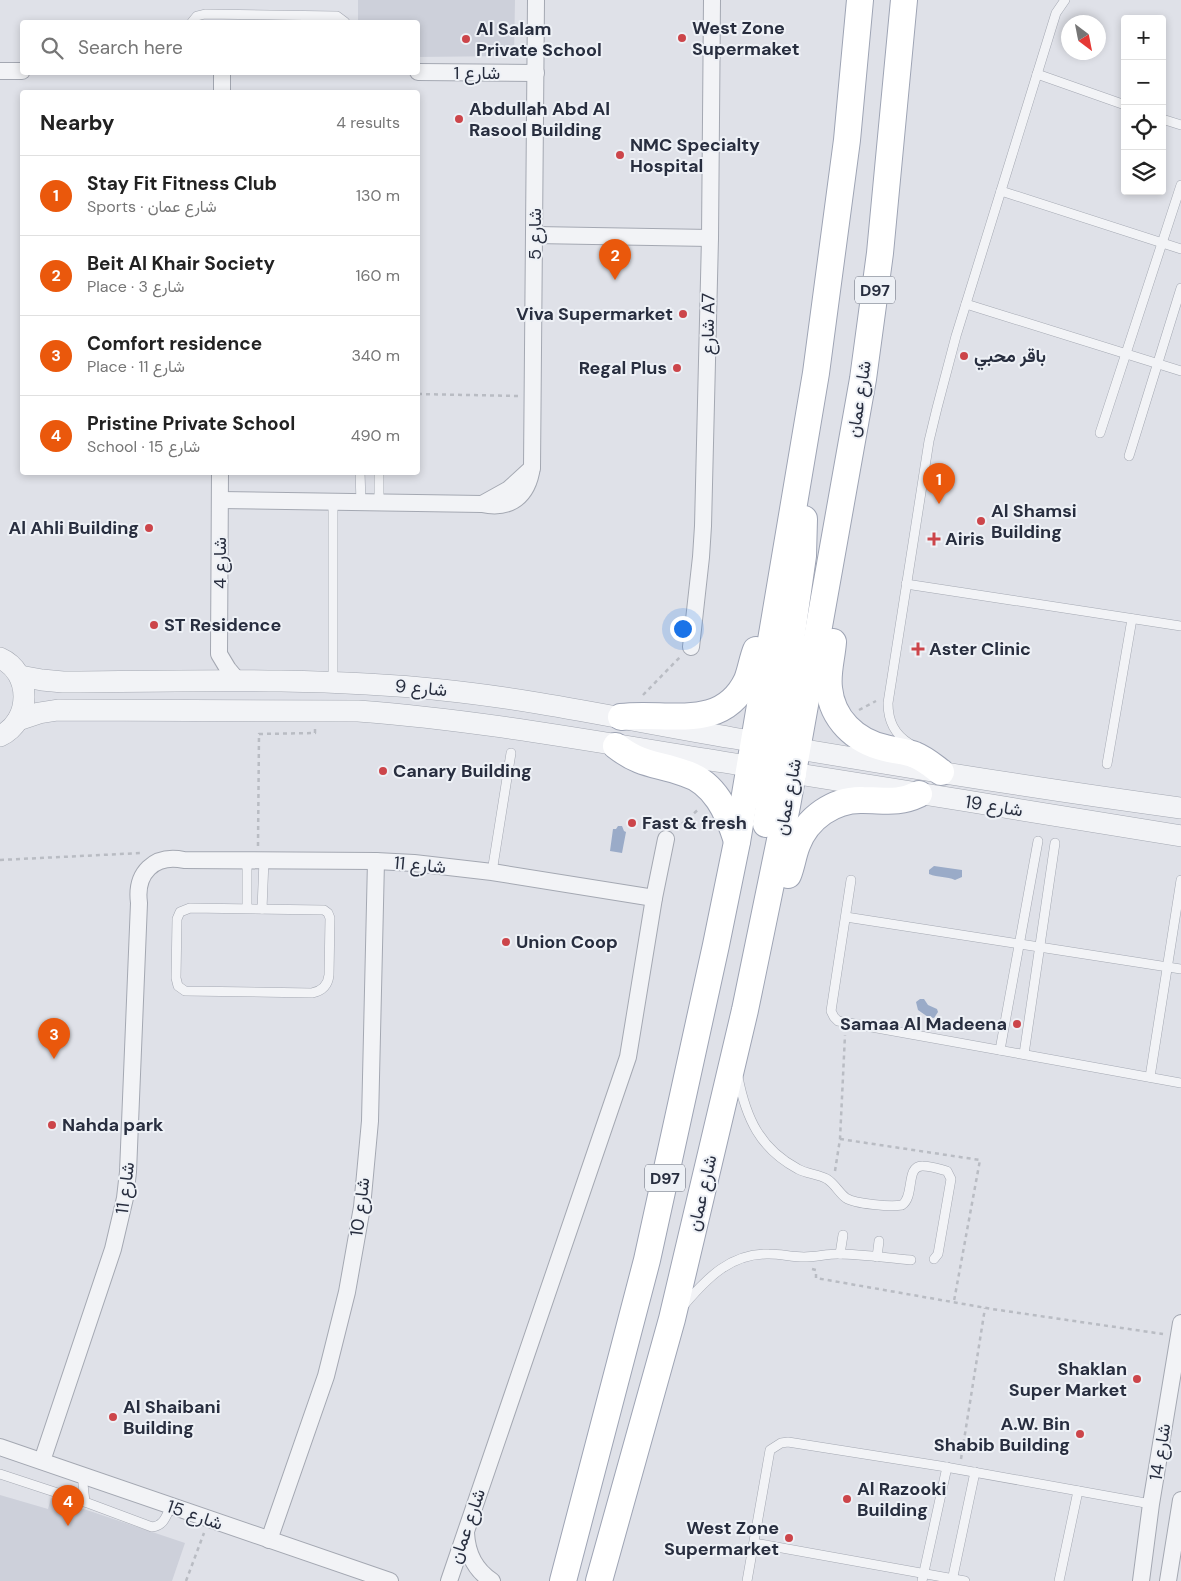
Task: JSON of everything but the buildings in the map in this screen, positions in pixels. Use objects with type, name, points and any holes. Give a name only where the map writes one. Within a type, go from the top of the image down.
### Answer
[{"type":"main road","name":"شارع عمان","points":[[786,746],[775,614],[816,373],[834,252],[856,61],[860,0]]},
{"type":"main road","name":"شارع عمان","points":[[599,1581],[672,1318],[764,922],[781,772],[828,577],[863,379],[880,253],[904,0]]},
{"type":"main road","points":[[745,1010],[743,986],[744,958],[770,803],[771,787],[781,772],[781,765],[776,752],[786,746],[803,556],[804,519],[796,484]]},
{"type":"main road","points":[[828,577],[833,628],[829,687],[831,700],[840,720],[850,731],[861,738],[884,748],[915,754],[941,772]]},
{"type":"main road","points":[[622,717],[637,715],[688,718],[717,710],[726,704],[741,690],[746,681],[758,643],[775,614]]},
{"type":"main road","points":[[616,746],[630,756],[645,763],[678,771],[702,782],[715,794],[728,816],[737,842]]},
{"type":"main road","name":"شارع عمان","points":[[563,1575],[647,1260],[737,842],[781,772]]},
{"type":"main road","points":[[764,922],[783,889],[801,836],[821,813],[836,804],[844,802],[862,800],[899,801],[919,794]]},
{"type":"street","name":"شارع 5","points":[[220,500],[482,504],[494,506],[506,504],[516,499],[525,490],[532,468],[536,0]]},
{"type":"street","name":"شارع A7","points":[[691,646],[702,540],[710,238],[712,0]]},
{"type":"street","points":[[0,71],[20,71]]},
{"type":"street","name":"شارع 1","points":[[420,72],[536,73]]},
{"type":"street","points":[[222,75],[222,90]]},
{"type":"street","points":[[535,235],[710,238]]},
{"type":"street","name":"شارع 4","points":[[219,654],[220,475]]},
{"type":"street","points":[[194,681],[209,669],[219,654],[239,682]]},
{"type":"street","points":[[6,661],[24,690],[24,706],[6,733]]},
{"type":"street","name":"شارع 9","points":[[6,661],[42,680],[63,682],[333,683],[402,686],[478,694],[552,704],[786,746]]},
{"type":"street","name":"شارع 9","points":[[6,733],[39,713],[58,710],[389,713],[508,729],[781,772]]},
{"type":"street","points":[[786,746],[970,776]]},
{"type":"street","name":"شارع 19","points":[[781,772],[1177,836]]},
{"type":"street","name":"شارع 19","points":[[970,776],[1179,808]]},
{"type":"street","name":"شارع عمان","points":[[448,1581],[631,1046],[654,898],[666,839]]},
{"type":"street","name":"شارع 11","points":[[42,1461],[113,1250],[126,1198],[138,892],[145,872],[152,864],[173,858],[184,860],[376,861],[414,863],[492,872],[654,898]]},
{"type":"street","name":"شارع 11","points":[[139,903],[143,890],[151,879],[172,864],[184,860]]},
{"type":"street","name":"شارع 10","points":[[270,1540],[326,1376],[347,1292],[362,1207],[370,1120],[376,861]]},
{"type":"street","name":"شارع 14","points":[[1141,1581],[1151,1504],[1180,1330]]},
{"type":"street","name":"شارع 15","points":[[0,1447],[390,1581]]},
{"type":"street","name":"شارع 14","points":[[1168,1581],[1178,1538],[1181,1500]]},
{"type":"street","points":[[466,1531],[468,1550],[472,1560],[478,1569],[492,1581]]},
{"type":"street","points":[[547,1581],[561,1572],[563,1575]]},
{"type":"lane","points":[[970,776],[909,744],[898,735],[889,720],[889,694],[930,441],[946,371],[1057,5],[1065,0]]},
{"type":"lane","points":[[193,20],[196,16],[205,14],[337,16],[343,20]]},
{"type":"lane","points":[[1037,74],[1121,104]]},
{"type":"lane","points":[[1166,120],[1181,125]]},
{"type":"lane","points":[[1100,433],[1181,185]]},
{"type":"lane","points":[[1001,191],[1181,250]]},
{"type":"lane","points":[[1129,456],[1181,288]]},
{"type":"lane","points":[[966,304],[1181,371]]},
{"type":"lane","points":[[360,475],[361,502]]},
{"type":"lane","points":[[379,475],[379,503]]},
{"type":"lane","points":[[333,502],[333,683]]},
{"type":"lane","points":[[906,584],[1181,626]]},
{"type":"lane","points":[[1107,764],[1132,619]]},
{"type":"lane","points":[[492,872],[511,753]]},
{"type":"lane","points":[[1000,1050],[1038,840]]},
{"type":"lane","points":[[1024,1054],[1055,843]]},
{"type":"lane","points":[[247,908],[256,860]]},
{"type":"lane","points":[[256,860],[262,909]]},
{"type":"lane","points":[[851,880],[831,1011],[838,1021],[1181,1083]]},
{"type":"lane","points":[[1150,1077],[1181,880]]},
{"type":"lane","points":[[190,908],[247,908],[321,909],[328,913],[330,918],[329,975],[324,987],[312,993],[189,992],[181,989],[176,978],[177,919],[180,912],[190,908]]},
{"type":"lane","points":[[846,917],[1181,970]]},
{"type":"lane","points":[[734,1056],[744,1105],[759,1135],[771,1150],[783,1160],[800,1170],[833,1183],[847,1204],[852,1201],[882,1209],[906,1203],[912,1175],[919,1166],[950,1173],[951,1179],[938,1254],[934,1259]]},
{"type":"lane","points":[[840,1254],[843,1235]]},
{"type":"lane","points":[[877,1257],[879,1241]]},
{"type":"lane","points":[[672,1318],[701,1284],[715,1271],[731,1262],[749,1256],[767,1254],[812,1256],[840,1254],[911,1260]]},
{"type":"lane","points":[[747,1581],[770,1450],[781,1442],[959,1469],[1151,1504]]},
{"type":"lane","points":[[923,1577],[947,1467]]},
{"type":"lane","points":[[952,1580],[975,1472]]},
{"type":"lane","points":[[0,1474],[85,1502],[152,1527],[162,1523],[171,1506]]},
{"type":"lane","points":[[83,1476],[82,1484],[85,1502]]},
{"type":"lane","points":[[1059,1581],[1078,1491]]},
{"type":"lane","points":[[754,1543],[923,1577],[965,1581]]},
{"type":"path","points":[[420,394],[533,396]]},
{"type":"path","points":[[642,696],[691,646]]},
{"type":"path","points":[[840,720],[889,694]]},
{"type":"path","points":[[256,860],[259,734],[315,733],[315,711]]},
{"type":"path","points":[[666,839],[715,794]]},
{"type":"path","points":[[0,860],[141,853],[152,864]]},
{"type":"path","points":[[833,1183],[840,1139],[846,1023]]},
{"type":"path","points":[[812,1256],[810,1269],[816,1270],[816,1278],[984,1308],[1180,1330]]},
{"type":"path","points":[[959,1469],[984,1308]]},
{"type":"path","points":[[186,1581],[209,1519]]},
{"type":"shaded area","name":"Al Salam Private School","points":[[358,0],[515,0],[514,56],[420,57],[420,20],[358,20]]},
{"type":"shaded area","points":[[0,1495],[48,1509],[51,1498],[185,1543],[172,1581],[0,1581]]},
{"type":"water","points":[[618,826],[622,826],[626,832],[622,853],[610,851],[613,829],[616,829]]},
{"type":"water","points":[[934,866],[962,870],[962,877],[955,880],[929,874],[929,870]]},
{"type":"water","points":[[924,999],[928,1005],[937,1009],[938,1012],[934,1018],[928,1017],[918,1010],[916,1002]]},
{"type":"place","name":"West Zone Supermaket","points":[[682,38]]},
{"type":"place","name":"Al Salam Private School","points":[[466,39]]},
{"type":"place","name":"Abdullah Abd Al Rasool Building","points":[[459,119]]},
{"type":"place","name":"NMC Specialty Hospital","points":[[620,155]]},
{"type":"place","name":"Beit Al Khair Society","points":[[615,280]]},
{"type":"place","name":"Viva Supermarket","points":[[683,314]]},
{"type":"place","name":"باقر محبي","points":[[964,356]]},
{"type":"place","name":"Regal Plus","points":[[677,368]]},
{"type":"place","name":"Stay Fit Fitness Club","points":[[939,504]]},
{"type":"place","name":"Al Shamsi Building","points":[[981,521]]},
{"type":"place","name":"Al Ahli Building","points":[[149,528]]},
{"type":"place","name":"Airis","points":[[934,539]]},
{"type":"place","name":"ST Residence","points":[[154,625]]},
{"type":"place","name":"Aster Clinic","points":[[918,649]]},
{"type":"place","name":"Canary Building","points":[[383,771]]},
{"type":"place","name":"Fast & fresh","points":[[632,823]]},
{"type":"place","name":"Union Coop","points":[[506,942]]},
{"type":"place","name":"Samaa Al Madeena","points":[[1017,1024]]},
{"type":"place","name":"Comfort residence","points":[[54,1059]]},
{"type":"place","name":"Nahda park","points":[[52,1125]]},
{"type":"place","name":"Shaklan Super Market","points":[[1137,1379]]},
{"type":"place","name":"Al Shaibani Building","points":[[113,1417]]},
{"type":"place","name":"A.W. Bin Shabib Building","points":[[1080,1434]]},
{"type":"place","name":"Al Razooki Building","points":[[847,1499]]},
{"type":"place","name":"Pristine Private School","points":[[68,1526]]},
{"type":"place","name":"West Zone Supermarket","points":[[789,1538]]}]
